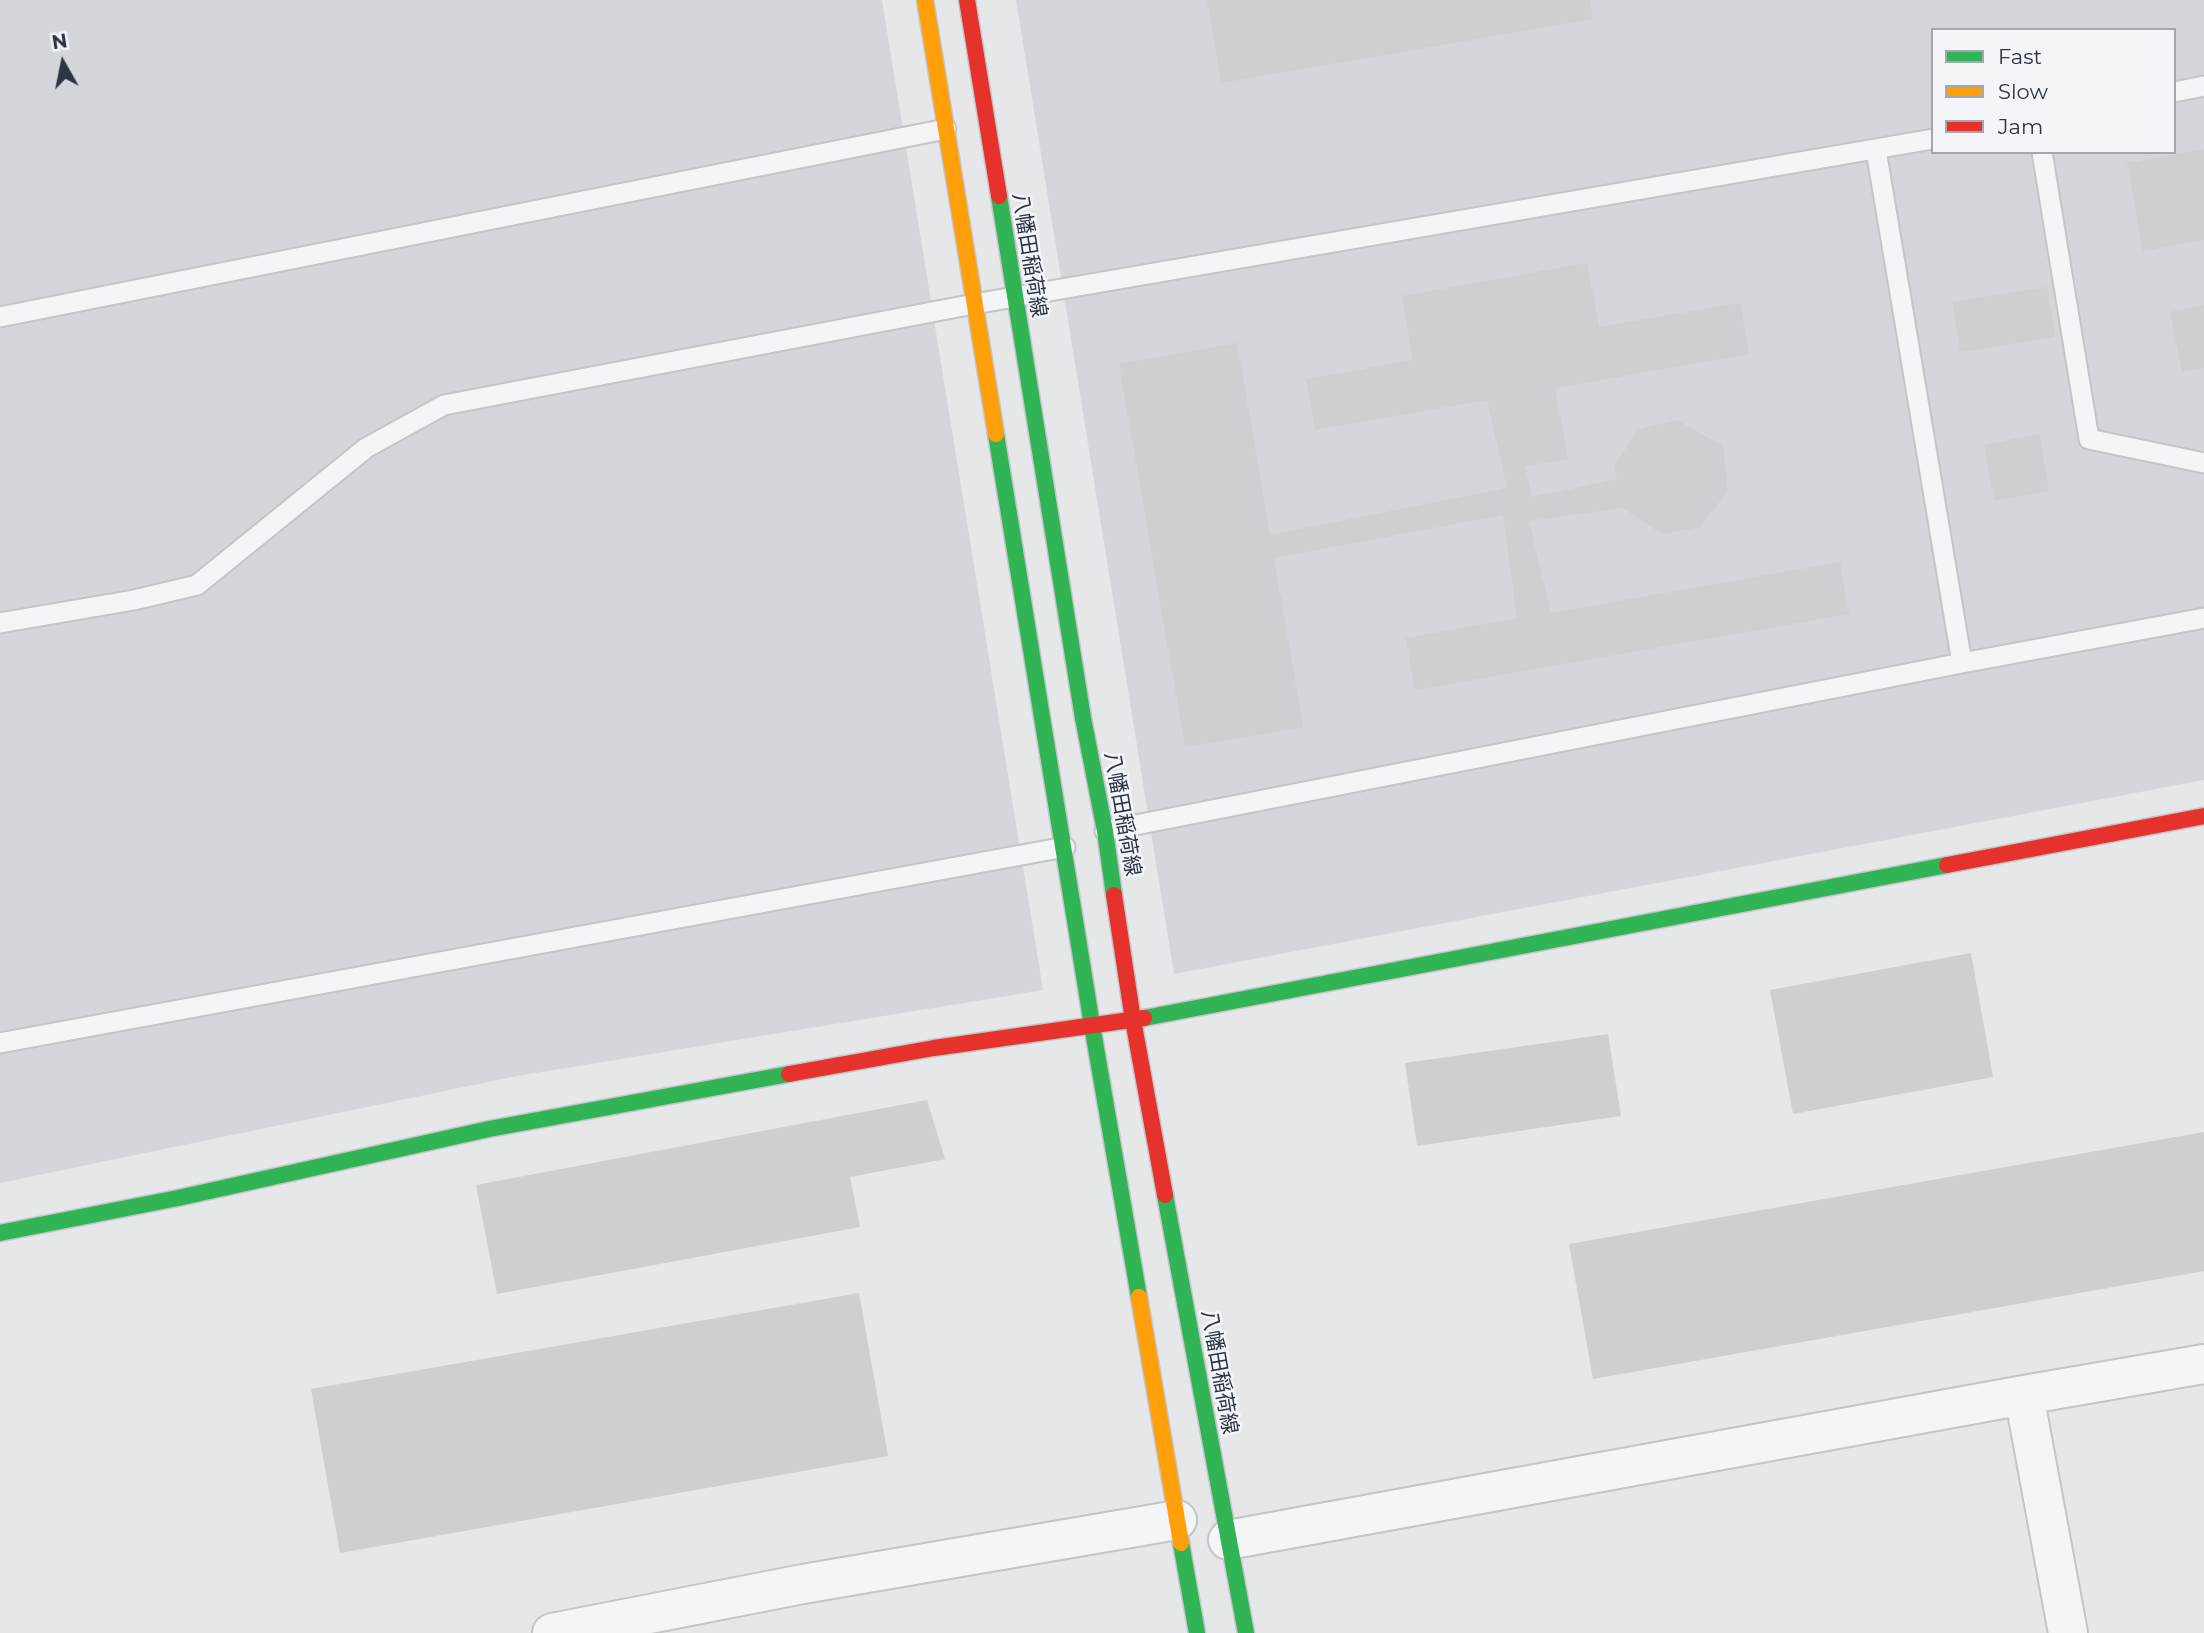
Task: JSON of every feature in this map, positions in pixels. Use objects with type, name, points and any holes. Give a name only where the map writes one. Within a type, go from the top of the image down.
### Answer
[{"type":"main road","points":[[925,0],[1092,1025],[1197,1633]]},
{"type":"main road","name":"八幡田稲荷線","points":[[967,0],[1081,705],[1105,831],[1133,1020],[1246,1633]]},
{"type":"main road","points":[[0,1233],[178,1198],[489,1129],[934,1048],[1133,1020],[2204,816]]},
{"type":"street","points":[[1228,1540],[2204,1364]]},
{"type":"street","points":[[2024,1395],[2068,1633]]},
{"type":"street","points":[[552,1633],[803,1584],[1177,1520]]},
{"type":"lane","points":[[2176,92],[2204,86]]},
{"type":"lane","points":[[0,317],[946,130]]},
{"type":"lane","points":[[0,623],[134,600],[197,585],[366,448],[444,405],[1015,296],[1931,139]]},
{"type":"lane","points":[[1876,150],[1962,663]]},
{"type":"lane","points":[[2042,154],[2089,439],[2204,463]]},
{"type":"lane","points":[[1105,831],[2204,618]]},
{"type":"lane","points":[[0,1043],[1065,848]]},
{"type":"shaded area","points":[[0,0],[882,0],[1043,990],[517,1076],[0,1183]]},
{"type":"shaded area","points":[[1016,0],[2204,0],[2204,780],[1174,974]]},
{"type":"building","points":[[1207,0],[1590,0],[1593,19],[1221,83]]},
{"type":"building","points":[[2204,149],[2204,240],[2143,251],[2127,163]]},
{"type":"building","points":[[1587,263],[1599,327],[1740,303],[1749,354],[1555,388],[1568,459],[1525,466],[1532,497],[1617,479],[1614,467],[1638,429],[1677,420],[1723,446],[1728,491],[1700,527],[1662,534],[1623,508],[1529,521],[1551,613],[1840,562],[1849,614],[1415,690],[1406,638],[1517,618],[1503,515],[1274,558],[1303,727],[1185,747],[1119,364],[1237,343],[1270,535],[1507,488],[1487,400],[1315,430],[1306,379],[1413,360],[1402,296]]},
{"type":"building","points":[[2047,287],[2055,337],[1960,352],[1952,302]]},
{"type":"building","points":[[2204,305],[2204,368],[2182,372],[2170,312]]},
{"type":"building","points":[[2039,434],[2049,491],[1994,501],[1984,445]]},
{"type":"building","points":[[1971,953],[1993,1077],[1793,1114],[1770,990]]},
{"type":"building","points":[[1608,1034],[1621,1116],[1417,1146],[1405,1063]]},
{"type":"building","points":[[927,1100],[945,1159],[850,1177],[860,1227],[497,1294],[476,1185]]},
{"type":"building","points":[[2204,1132],[2204,1271],[1593,1379],[1569,1244]]},
{"type":"building","points":[[859,1293],[888,1456],[340,1553],[311,1389]]},
{"type":"traffic: fast","points":[[999,196],[1114,895]]},
{"type":"traffic: fast","points":[[996,434],[1139,1297]]},
{"type":"traffic: fast","points":[[1144,1018],[1947,865]]},
{"type":"traffic: fast","points":[[0,1233],[178,1198],[489,1129],[789,1074]]},
{"type":"traffic: fast","points":[[1165,1195],[1246,1633]]},
{"type":"traffic: fast","points":[[1181,1543],[1197,1633]]},
{"type":"traffic: slow","points":[[925,0],[996,434]]},
{"type":"traffic: slow","points":[[1139,1297],[1181,1543]]},
{"type":"traffic: jam","points":[[967,0],[999,196]]},
{"type":"traffic: jam","points":[[1947,865],[2204,816]]},
{"type":"traffic: jam","points":[[1114,895],[1133,1020],[1165,1195]]},
{"type":"traffic: jam","points":[[789,1074],[934,1048],[1144,1018]]}]
